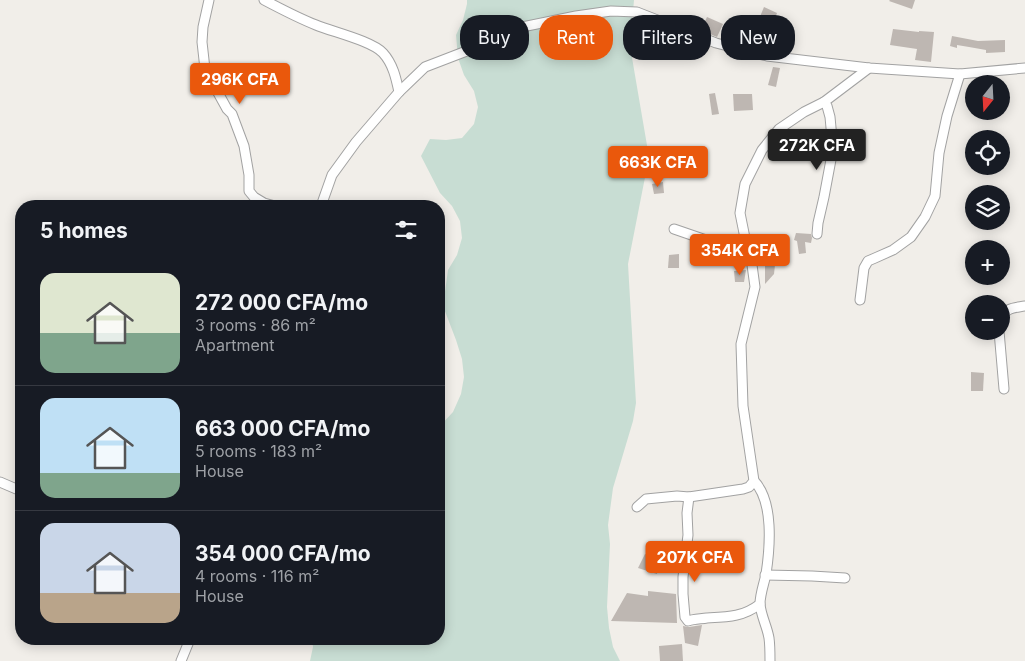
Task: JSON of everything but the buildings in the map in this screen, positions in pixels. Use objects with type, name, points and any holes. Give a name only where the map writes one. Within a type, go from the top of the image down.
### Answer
[{"type":"street","points":[[209,0],[202,27],[205,69],[227,109],[232,114],[244,146],[249,175],[249,191],[259,200]]},
{"type":"street","points":[[264,0],[309,22],[357,40],[382,52],[395,74],[399,92]]},
{"type":"street","points":[[323,200],[332,175],[356,142],[399,92],[425,67],[477,46],[498,32],[576,16],[611,11],[636,12],[716,43],[767,56],[869,68],[960,74],[1025,68]]},
{"type":"street","points":[[770,661],[769,637],[760,604],[766,575],[769,520],[763,493],[754,481],[743,406],[741,344],[755,287],[740,213],[745,184],[762,150],[779,129],[804,112],[824,102],[869,68]]},
{"type":"street","points":[[860,300],[864,268],[868,262],[893,250],[911,236],[925,217],[935,196],[939,153],[947,116],[960,74]]},
{"type":"street","points":[[817,234],[833,149],[830,117],[824,102]]},
{"type":"street","points":[[674,229],[716,245],[747,248]]},
{"type":"street","points":[[1010,308],[1025,306]]},
{"type":"street","points":[[1001,340],[1004,389]]},
{"type":"street","points":[[637,507],[646,499],[676,496],[689,497],[743,489],[749,487],[754,481]]},
{"type":"street","points":[[0,482],[15,488]]},
{"type":"street","points":[[689,497],[687,513],[688,535],[683,577],[685,617],[688,621],[702,618],[727,618],[751,611],[760,604]]},
{"type":"street","points":[[766,575],[845,578]]},
{"type":"street","points":[[181,661],[188,645]]},
{"type":"green space","points":[[467,0],[634,0],[633,15],[623,15],[623,60],[632,60],[649,157],[628,264],[636,403],[633,421],[613,488],[608,525],[610,544],[607,607],[613,647],[620,661],[310,661],[313,645],[445,645],[445,421],[453,412],[461,394],[464,377],[462,359],[445,311],[445,292],[448,270],[457,255],[462,238],[460,221],[452,206],[440,193],[421,156],[430,139],[462,138],[474,124],[478,107],[474,91],[464,75],[458,58],[456,35],[460,26],[460,60],[529,60],[529,15],[464,15]]}]
